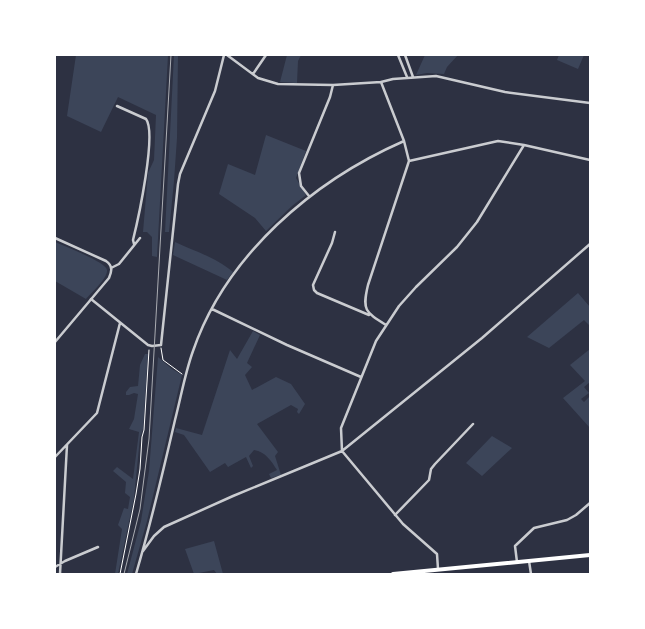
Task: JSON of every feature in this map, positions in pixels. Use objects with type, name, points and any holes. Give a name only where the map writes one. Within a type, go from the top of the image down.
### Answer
[{"type":"main road","points":[[393,574],[590,555]]},
{"type":"street","points":[[91,299],[149,346],[161,345],[178,181],[215,91],[226,55],[262,80],[278,84],[333,85],[381,82],[407,77],[436,76],[505,92],[590,103]]},
{"type":"street","points":[[252,74],[266,55]]},
{"type":"street","points":[[398,55],[407,77]]},
{"type":"street","points":[[405,55],[413,77]]},
{"type":"street","points":[[370,315],[364,303],[368,285],[409,162],[404,141],[381,82]]},
{"type":"street","points":[[309,196],[302,186],[299,173],[330,97],[333,85]]},
{"type":"street","points":[[117,106],[146,119],[150,128],[146,171],[134,244]]},
{"type":"street","points":[[136,574],[185,375],[193,349],[212,308],[250,254],[287,215],[309,196],[364,160],[404,141]]},
{"type":"street","points":[[409,162],[498,142],[524,145],[590,160]]},
{"type":"street","points":[[438,570],[437,554],[403,524],[342,451],[341,428],[360,377],[376,341],[386,325],[405,300],[457,247],[477,222],[524,145]]},
{"type":"street","points":[[335,232],[313,285],[314,290],[317,294],[370,315],[386,325]]},
{"type":"street","points":[[55,238],[106,261],[111,268],[111,274],[55,342]]},
{"type":"street","points":[[111,268],[119,264],[140,238]]},
{"type":"street","points":[[143,551],[154,536],[164,527],[342,451],[482,338],[590,244]]},
{"type":"street","points":[[212,308],[287,345],[360,377]]},
{"type":"street","points":[[55,457],[98,413],[120,323]]},
{"type":"street","points":[[396,515],[430,480],[431,469],[434,464],[473,424]]},
{"type":"street","points":[[60,574],[67,444]]},
{"type":"street","points":[[517,562],[515,546],[534,528],[567,520],[590,503]]},
{"type":"street","points":[[55,567],[98,547]]},
{"type":"street","points":[[529,561],[531,574]]},
{"type":"path","points":[[160,345],[163,360],[185,375]]},
{"type":"path","points":[[120,574],[138,482],[144,430],[149,346]]},
{"type":"shaded area","points":[[76,55],[168,55],[157,257],[152,256],[152,237],[147,232],[143,232],[148,173],[154,160],[156,115],[118,97],[101,132],[67,116]]},
{"type":"shaded area","points":[[174,55],[178,55],[177,138],[169,232],[165,232]]},
{"type":"shaded area","points":[[287,55],[301,55],[298,61],[297,83],[280,82]]},
{"type":"shaded area","points":[[425,55],[458,55],[447,67],[444,74],[427,73],[416,75]]},
{"type":"shaded area","points":[[559,55],[584,55],[578,69],[557,60]]},
{"type":"shaded area","points":[[266,135],[306,151],[296,178],[306,195],[266,231],[255,218],[219,194],[228,164],[255,175]]},
{"type":"shaded area","points":[[55,242],[100,263],[107,270],[102,281],[86,299],[55,281]]},
{"type":"shaded area","points":[[175,242],[213,259],[233,272],[227,280],[173,255]]},
{"type":"shaded area","points":[[578,293],[590,307],[590,326],[584,320],[549,348],[527,337]]},
{"type":"shaded area","points":[[253,331],[260,335],[247,363],[252,367],[245,375],[252,390],[276,377],[291,384],[305,404],[299,414],[297,412],[298,409],[291,405],[257,424],[278,452],[275,456],[281,475],[271,478],[269,474],[277,470],[265,455],[254,450],[249,456],[253,466],[251,468],[246,457],[228,467],[225,463],[210,472],[184,435],[175,432],[176,428],[202,435],[230,350],[237,359]]},
{"type":"shaded area","points":[[590,349],[590,382],[584,387],[589,393],[581,399],[584,402],[590,396],[590,428],[563,398],[585,381],[570,365]]},
{"type":"shaded area","points":[[145,354],[148,354],[143,429],[140,437],[134,498],[118,574],[115,574],[122,529],[118,525],[124,508],[128,509],[130,497],[125,493],[126,482],[113,471],[117,467],[133,479],[139,432],[129,429],[134,419],[138,394],[126,395],[126,392],[130,387],[138,386],[140,365]]},
{"type":"shaded area","points":[[158,357],[182,375],[147,521],[132,574],[127,574],[141,521],[149,471]]},
{"type":"shaded area","points":[[492,436],[512,448],[482,476],[466,463]]},
{"type":"shaded area","points":[[214,541],[223,574],[217,574],[214,570],[194,574],[185,549]]},
{"type":"railway","points":[[124,574],[140,509],[149,439],[171,55]]}]
